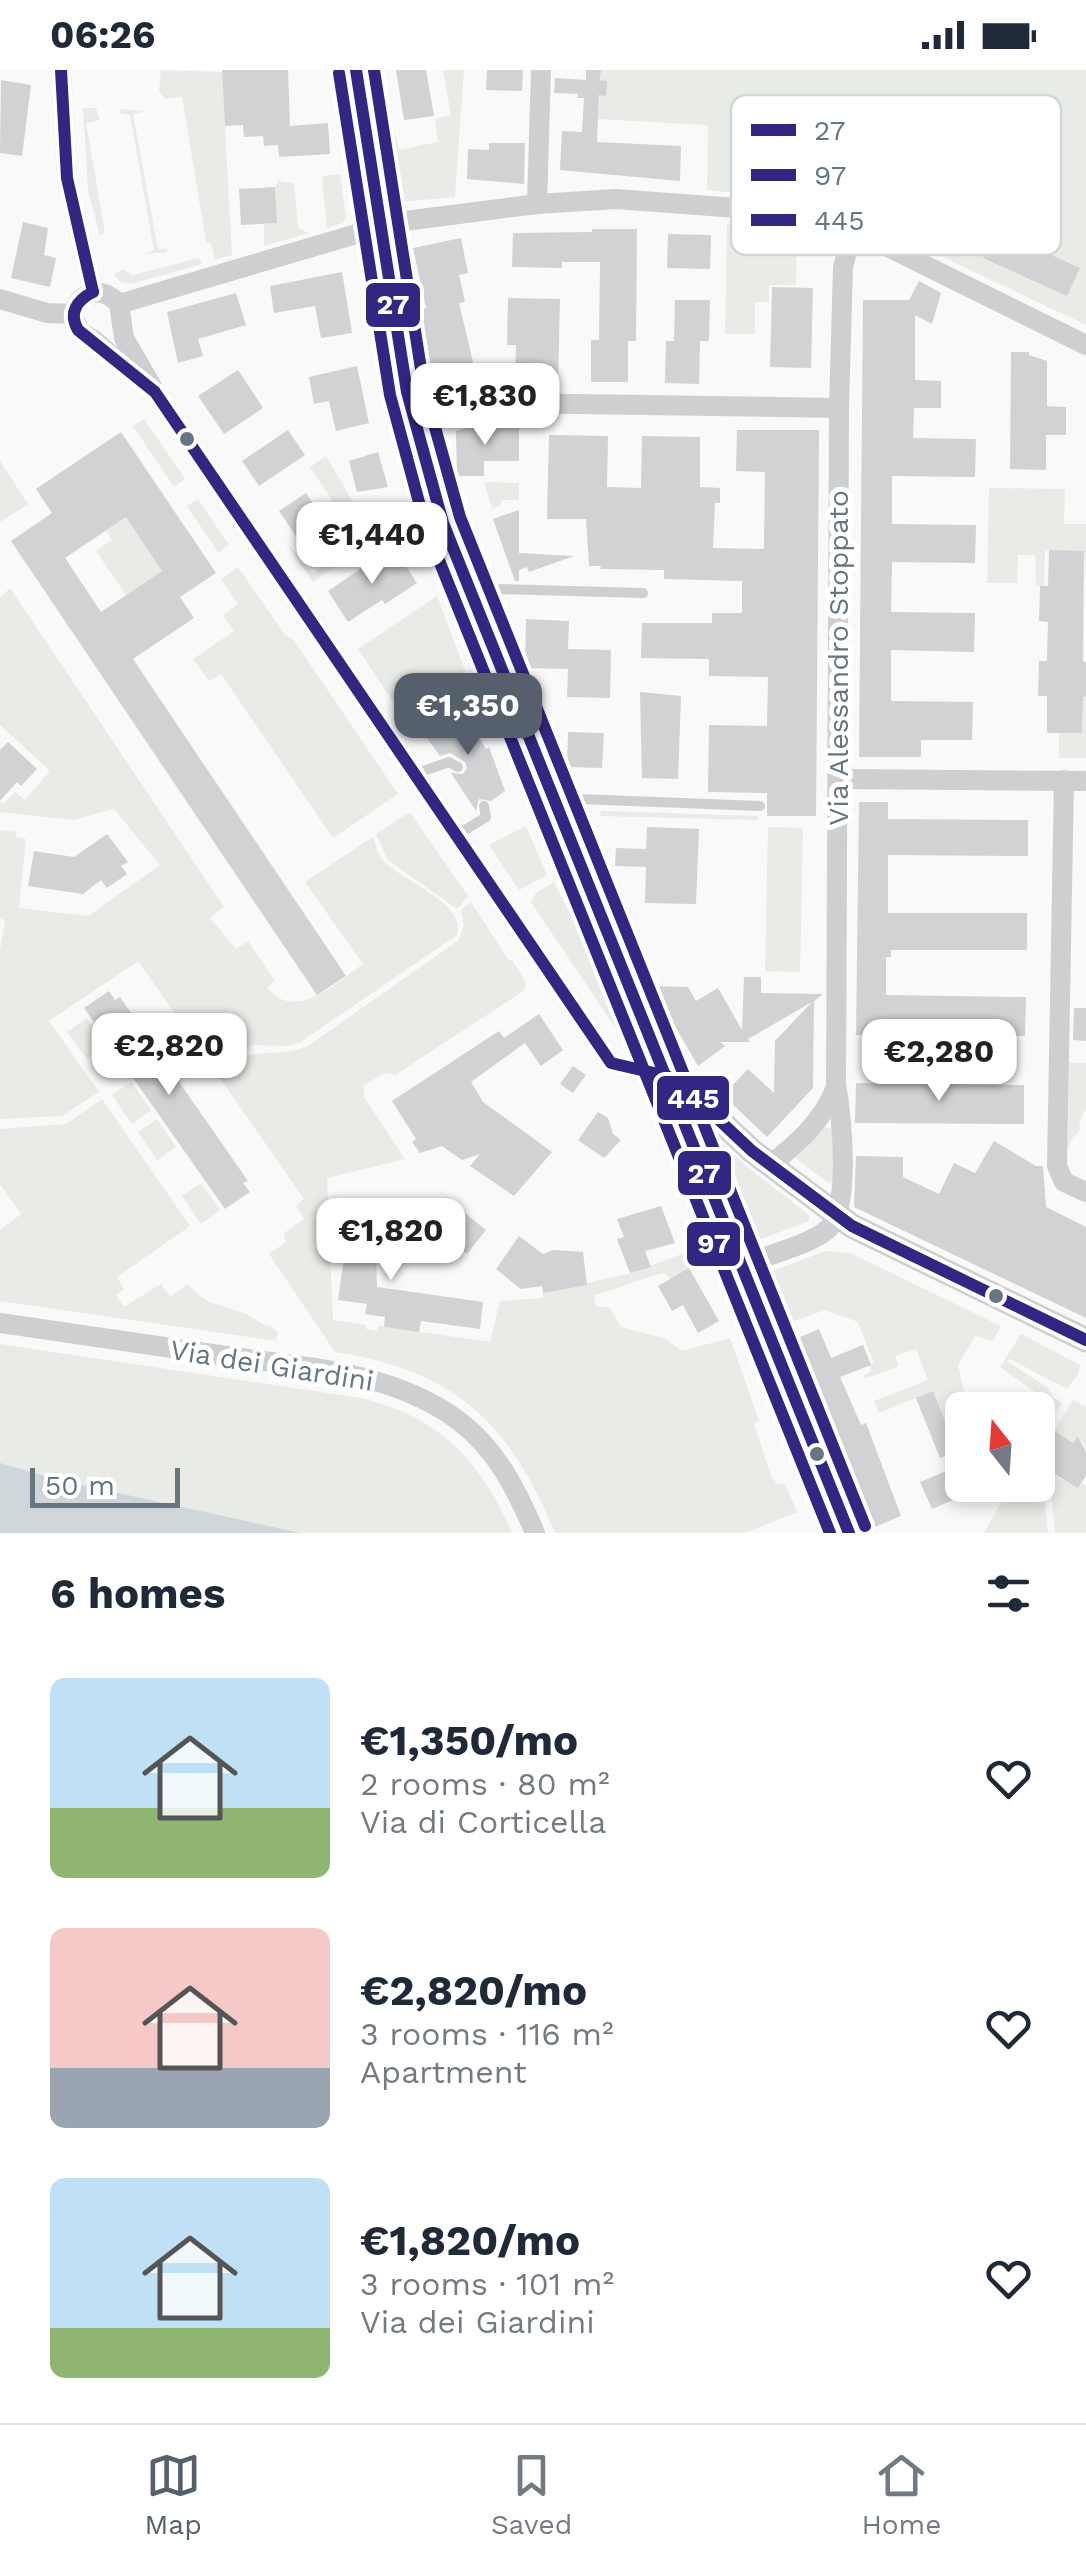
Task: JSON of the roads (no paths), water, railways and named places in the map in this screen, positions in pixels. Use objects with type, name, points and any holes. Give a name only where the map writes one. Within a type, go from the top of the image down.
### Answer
[{"type":"street","points":[[61,70],[67,178],[93,292]]},
{"type":"street","points":[[356,70],[410,406],[438,507],[849,1533]]},
{"type":"street","points":[[537,204],[541,70]]},
{"type":"street","points":[[94,340],[108,337],[119,314],[382,226],[537,204],[616,199],[731,207]]},
{"type":"street","name":"Via Alessandro Stoppato","points":[[838,1217],[840,408],[846,255]]},
{"type":"street","points":[[904,255],[1086,345]]},
{"type":"street","points":[[154,392],[78,331],[74,314],[80,299],[93,292],[109,294],[127,346],[154,392],[611,1063],[667,1076],[683,1086],[770,1165],[838,1217],[1086,1340]]},
{"type":"street","points":[[0,299],[46,313],[74,314]]},
{"type":"street","points":[[410,406],[448,402],[840,408]]},
{"type":"street","points":[[838,779],[1075,780],[1057,1166],[1064,1182],[1086,1192]]},
{"type":"street","name":"Via Alessandro Stoppato","points":[[770,1165],[814,1125],[836,1085]]},
{"type":"street","points":[[742,1265],[818,1236],[838,1217]]},
{"type":"street","name":"Via dei Giardini","points":[[0,1323],[324,1371],[404,1390],[445,1411],[489,1450],[510,1479],[534,1533]]},
{"type":"lane","points":[[470,594],[502,589],[643,593]]},
{"type":"lane","points":[[415,774],[449,762],[458,767]]},
{"type":"lane","points":[[552,798],[760,806]]},
{"type":"lane","points":[[456,836],[486,817],[484,806]]}]
